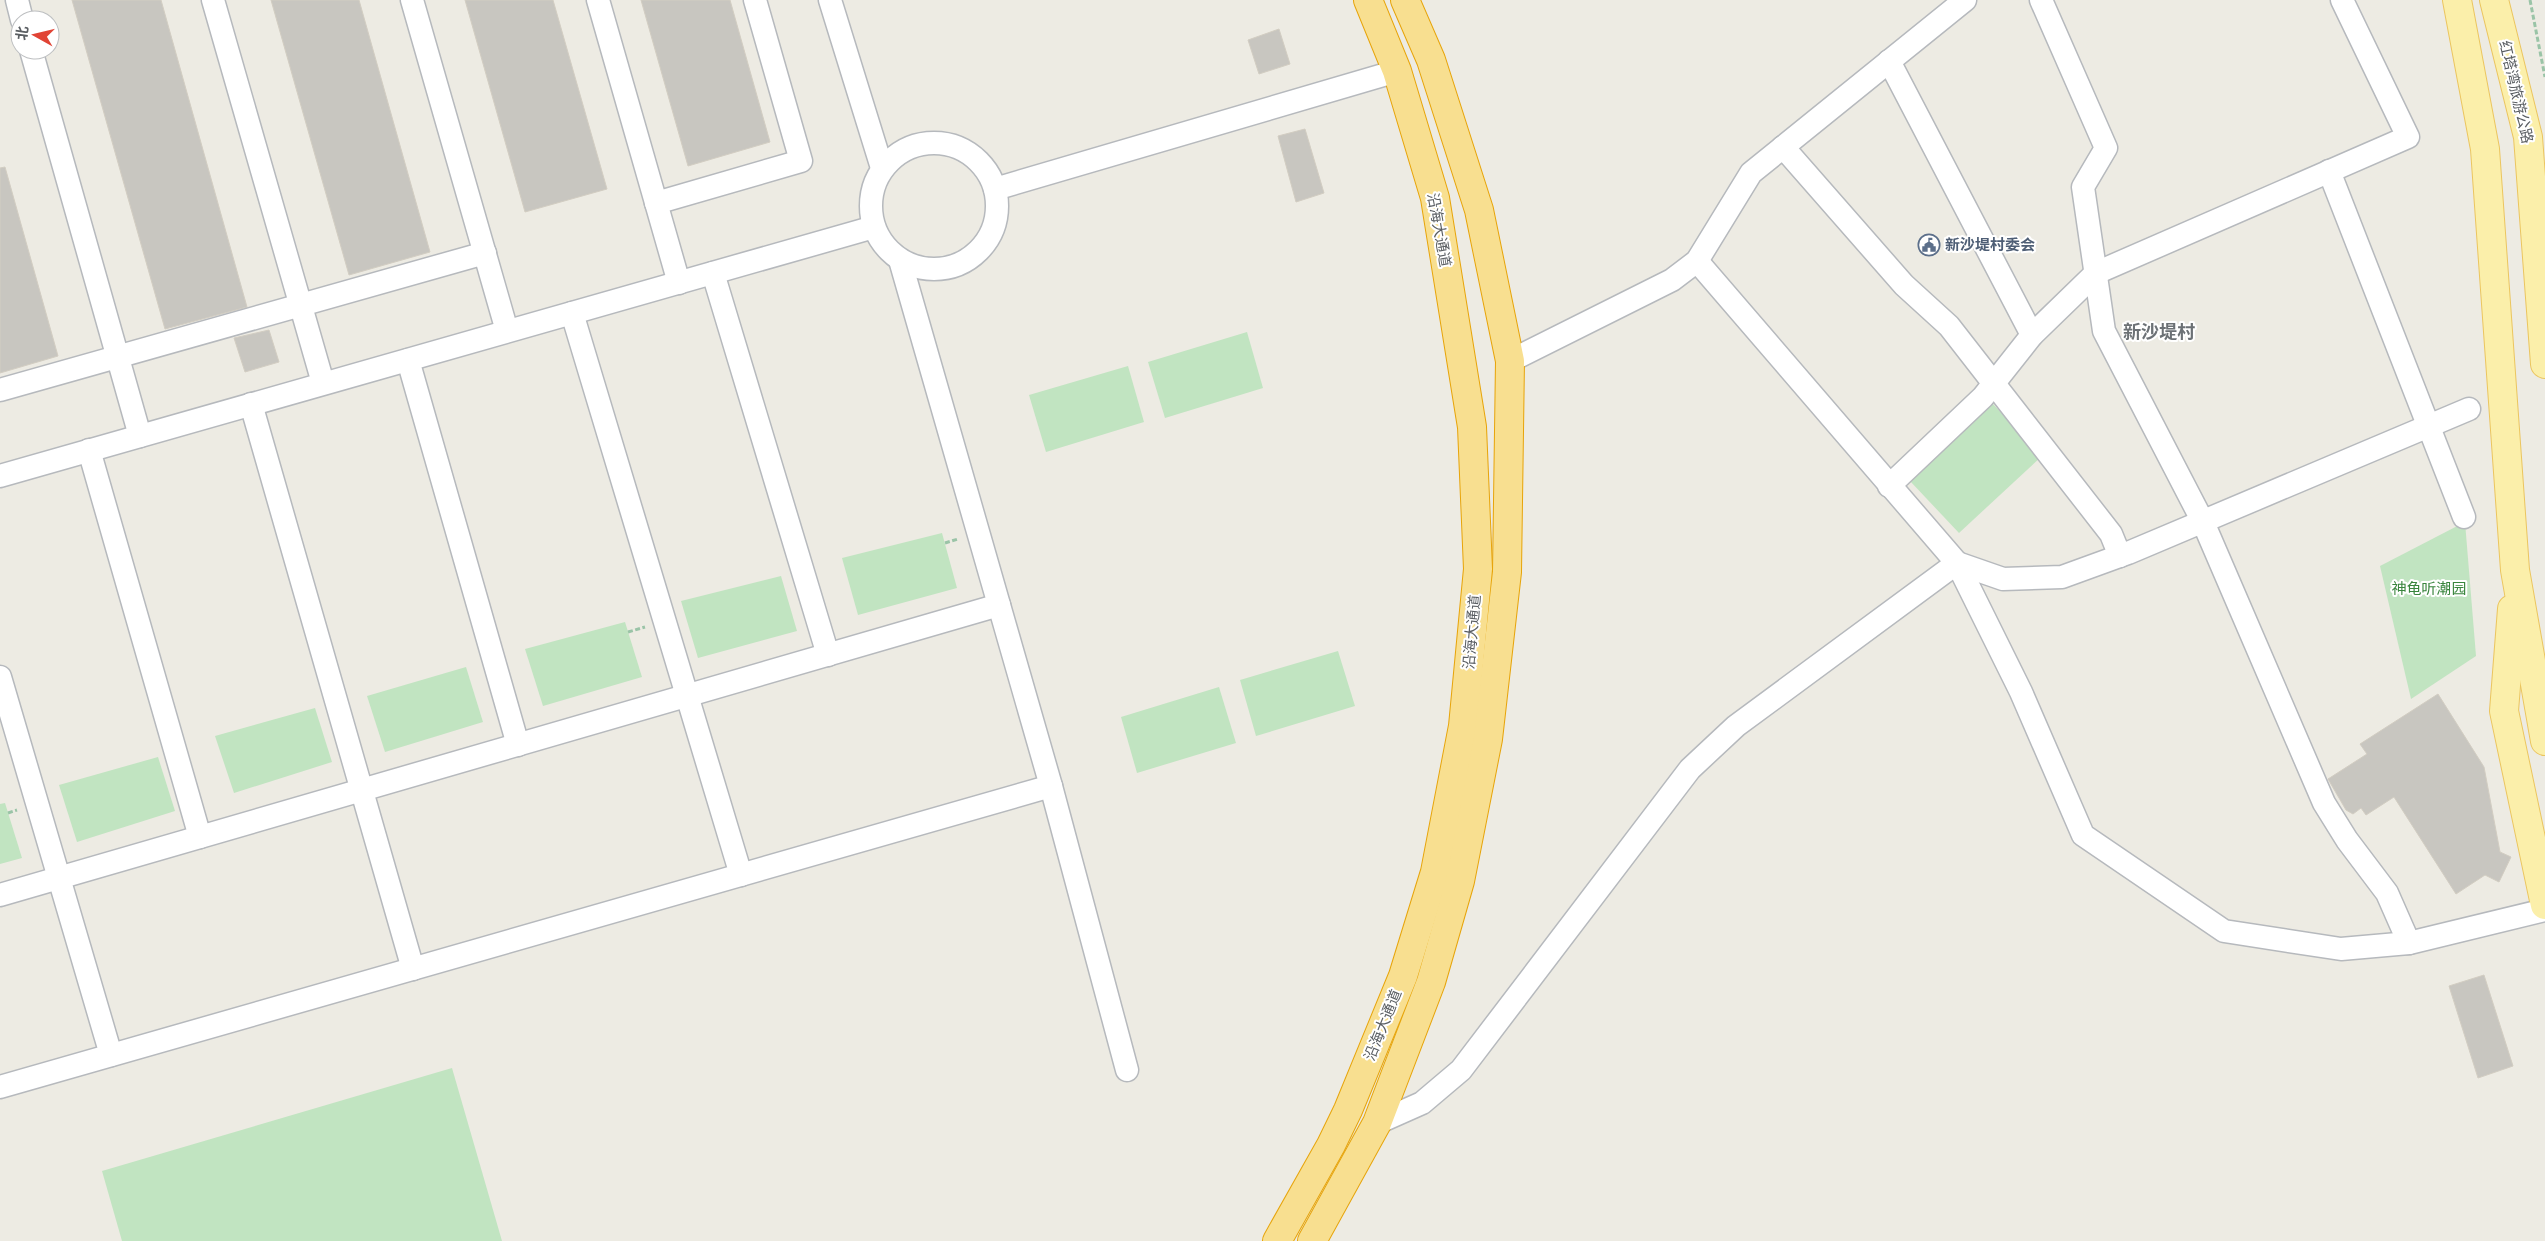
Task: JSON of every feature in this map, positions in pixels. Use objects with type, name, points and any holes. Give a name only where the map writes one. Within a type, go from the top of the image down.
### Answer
[{"type":"highway","name":"沿海大通道","points":[[1277,1241],[1348,1110],[1403,976],[1435,872],[1463,726],[1478,569],[1472,427],[1435,198],[1397,71],[1368,0]]},
{"type":"highway","name":"沿海大通道","points":[[1312,1241],[1377,1123],[1431,982],[1460,881],[1488,738],[1507,572],[1510,361],[1479,210],[1431,60],[1405,0]]},
{"type":"highway","points":[[1397,71],[1431,60]]},
{"type":"highway","points":[[1475,498],[1508,498]]},
{"type":"main road","points":[[2457,0],[2485,149],[2515,570],[2545,741]]},
{"type":"main road","name":"红塔湾旅游公路","points":[[2494,0],[2528,137],[2545,364]]},
{"type":"main road","points":[[2515,570],[2504,711],[2545,905]]},
{"type":"street","points":[[213,0],[322,383]]},
{"type":"street","points":[[412,0],[507,332]]},
{"type":"street","points":[[598,0],[679,283]]},
{"type":"street","points":[[656,203],[801,161],[755,0]]},
{"type":"street","points":[[830,0],[882,168]]},
{"type":"street","points":[[1510,361],[1672,280],[1697,261],[1751,173],[1965,0]]},
{"type":"street","points":[[2041,0],[2106,148],[2083,187],[2104,331],[2203,522],[2324,802],[2347,840],[2386,893],[2409,943]]},
{"type":"street","points":[[1889,486],[1982,397],[2032,335],[2096,273],[2408,137],[2342,0]]},
{"type":"street","points":[[34,60],[140,436]]},
{"type":"street","points":[[1889,61],[2032,335]]},
{"type":"street","points":[[995,189],[1397,71]]},
{"type":"street","points":[[935,142],[955,146],[973,156],[987,171],[995,189],[997,211],[991,232],[979,250],[962,263],[941,269],[920,268],[900,260],[884,246],[874,227],[870,207],[872,194],[882,168],[896,154],[915,145],[935,142]]},
{"type":"street","points":[[1783,147],[1904,285],[1949,326],[2111,534],[2120,556]]},
{"type":"street","points":[[2329,171],[2464,517]]},
{"type":"street","points":[[0,476],[874,227]]},
{"type":"street","points":[[0,390],[485,253]]},
{"type":"street","points":[[900,260],[1051,786],[1127,1070]]},
{"type":"street","points":[[1697,261],[1957,563],[2022,692],[2083,835],[2224,931],[2340,949],[2409,943],[2545,910]]},
{"type":"street","points":[[713,273],[828,655]]},
{"type":"street","points":[[572,313],[741,875]]},
{"type":"street","points":[[408,360],[518,745]]},
{"type":"street","points":[[251,404],[413,969]]},
{"type":"street","points":[[1957,563],[2003,579],[2062,577],[2120,556],[2203,522],[2469,409]]},
{"type":"street","points":[[89,450],[200,837]]},
{"type":"street","points":[[1377,1123],[1422,1103],[1461,1070],[1690,769],[1736,726],[1957,563]]},
{"type":"street","points":[[0,894],[999,605]]},
{"type":"street","points":[[0,677],[110,1055]]},
{"type":"street","points":[[0,1087],[1051,786]]},
{"type":"path","points":[[2530,0],[2545,77]]},
{"type":"green space","points":[[1247,332],[1263,388],[1165,418],[1148,362]]},
{"type":"green space","points":[[1128,366],[1144,422],[1046,452],[1029,395]]},
{"type":"green space","points":[[1992,403],[2042,456],[1959,533],[1910,481]]},
{"type":"green space","name":"神龟听潮园","points":[[2465,522],[2476,656],[2411,699],[2380,566]]},
{"type":"green space","points":[[942,533],[957,588],[858,615],[842,558]]},
{"type":"green space","points":[[781,576],[797,631],[698,658],[681,601]]},
{"type":"green space","points":[[625,622],[642,677],[543,706],[525,649]]},
{"type":"green space","points":[[1338,651],[1355,706],[1256,736],[1240,680]]},
{"type":"green space","points":[[466,667],[483,722],[385,752],[367,696]]},
{"type":"green space","points":[[1219,687],[1236,743],[1137,773],[1121,717]]},
{"type":"green space","points":[[315,708],[332,762],[234,793],[215,736]]},
{"type":"green space","points":[[158,757],[175,811],[77,842],[59,785]]},
{"type":"green space","points":[[5,803],[22,858],[0,864],[0,804]]},
{"type":"green space","points":[[452,1068],[502,1241],[122,1241],[102,1171]]},
{"type":"building","points":[[72,0],[161,0],[247,307],[165,329]]},
{"type":"building","points":[[271,0],[359,0],[430,252],[349,275]]},
{"type":"building","points":[[465,0],[553,0],[607,189],[525,212]]},
{"type":"building","points":[[641,0],[730,0],[770,142],[688,166]]},
{"type":"building","points":[[1279,29],[1290,64],[1259,74],[1248,40]]},
{"type":"building","points":[[1305,129],[1324,193],[1296,202],[1278,136]]},
{"type":"building","points":[[5,167],[58,356],[0,373],[0,168]]},
{"type":"building","points":[[269,330],[279,362],[245,372],[234,338]]},
{"type":"building","points":[[2438,694],[2484,767],[2500,852],[2511,857],[2499,882],[2485,875],[2456,894],[2394,797],[2366,815],[2361,808],[2353,814],[2346,810],[2328,779],[2367,754],[2360,744]]},
{"type":"building","points":[[2484,975],[2513,1066],[2478,1078],[2449,986]]},
{"type":"place","name":"新沙堤村委会","points":[[1929,245]]},
{"type":"district","name":"新沙堤村","points":[[2159,331]]}]
